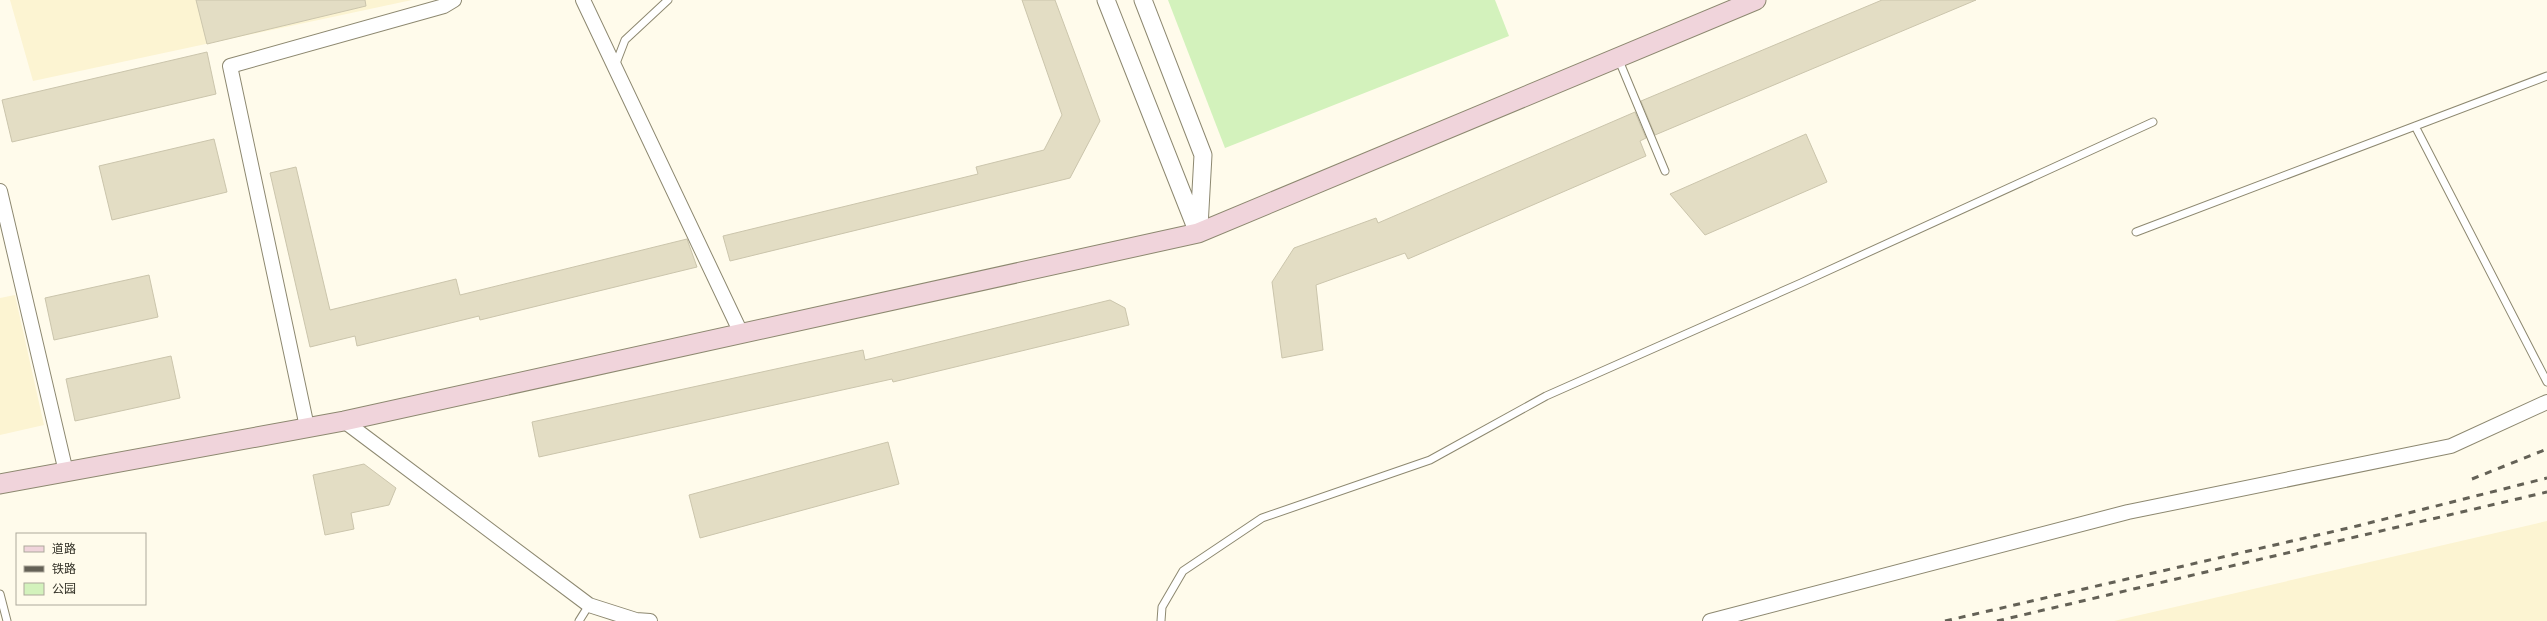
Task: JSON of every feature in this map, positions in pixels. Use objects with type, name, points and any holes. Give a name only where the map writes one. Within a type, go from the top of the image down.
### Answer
[{"type":"main road","points":[[0,484],[344,420],[1198,233],[1756,0]]},
{"type":"street","points":[[307,427],[230,66],[444,6],[454,0]]},
{"type":"street","points":[[583,0],[741,333]]},
{"type":"street","points":[[1106,0],[1198,233]]},
{"type":"street","points":[[1143,0],[1203,155],[1198,233]]},
{"type":"street","points":[[0,191],[66,472]]},
{"type":"street","points":[[1710,621],[2128,512],[2450,446],[2547,402]]},
{"type":"street","points":[[344,420],[589,605],[636,620],[650,621]]},
{"type":"lane","points":[[615,66],[625,40],[668,0]]},
{"type":"lane","points":[[1618,58],[1665,171]]},
{"type":"lane","points":[[2136,232],[2547,76]]},
{"type":"lane","points":[[1161,621],[1162,607],[1182,571],[1262,518],[1430,460],[1546,396],[1801,284],[2153,122]]},
{"type":"lane","points":[[2415,126],[2547,382]]},
{"type":"lane","points":[[0,594],[7,621]]},
{"type":"lane","points":[[579,621],[589,605]]},
{"type":"shaded area","points":[[10,0],[412,0],[33,81]]},
{"type":"shaded area","points":[[15,295],[44,425],[0,435],[0,298]]},
{"type":"shaded area","points":[[2547,521],[2547,621],[2114,621],[2422,550]]},
{"type":"green space","points":[[1168,0],[1495,0],[1509,36],[1225,148]]},
{"type":"building","points":[[196,0],[365,0],[366,6],[207,44]]},
{"type":"building","points":[[1022,0],[1055,0],[1100,121],[1070,178],[730,261],[723,236],[978,174],[976,167],[1044,150],[1062,115]]},
{"type":"building","points":[[1882,0],[1976,0],[1655,135],[1641,101]]},
{"type":"building","points":[[207,52],[216,94],[12,142],[2,100]]},
{"type":"building","points":[[1635,112],[1646,138],[1640,141],[1646,156],[1408,259],[1405,253],[1316,285],[1323,350],[1282,358],[1272,282],[1294,248],[1376,218],[1378,223]]},
{"type":"building","points":[[1806,134],[1827,182],[1705,235],[1670,194]]},
{"type":"building","points":[[214,139],[227,192],[112,220],[99,166]]},
{"type":"building","points":[[296,167],[330,310],[456,279],[460,295],[687,239],[697,267],[480,320],[479,316],[357,346],[355,336],[310,347],[270,173]]},
{"type":"building","points":[[149,275],[158,317],[54,340],[45,298]]},
{"type":"building","points":[[1110,300],[1125,308],[1129,325],[893,382],[892,379],[539,457],[532,422],[863,350],[865,360]]},
{"type":"building","points":[[171,356],[180,398],[75,421],[66,379]]},
{"type":"building","points":[[888,442],[899,484],[700,538],[689,495]]},
{"type":"building","points":[[364,464],[396,488],[389,505],[351,513],[354,529],[325,535],[313,475]]},
{"type":"railway","points":[[2472,479],[2547,449]]},
{"type":"railway","points":[[1945,621],[2357,526],[2547,478]]},
{"type":"railway","points":[[1997,621],[2547,492]]}]
